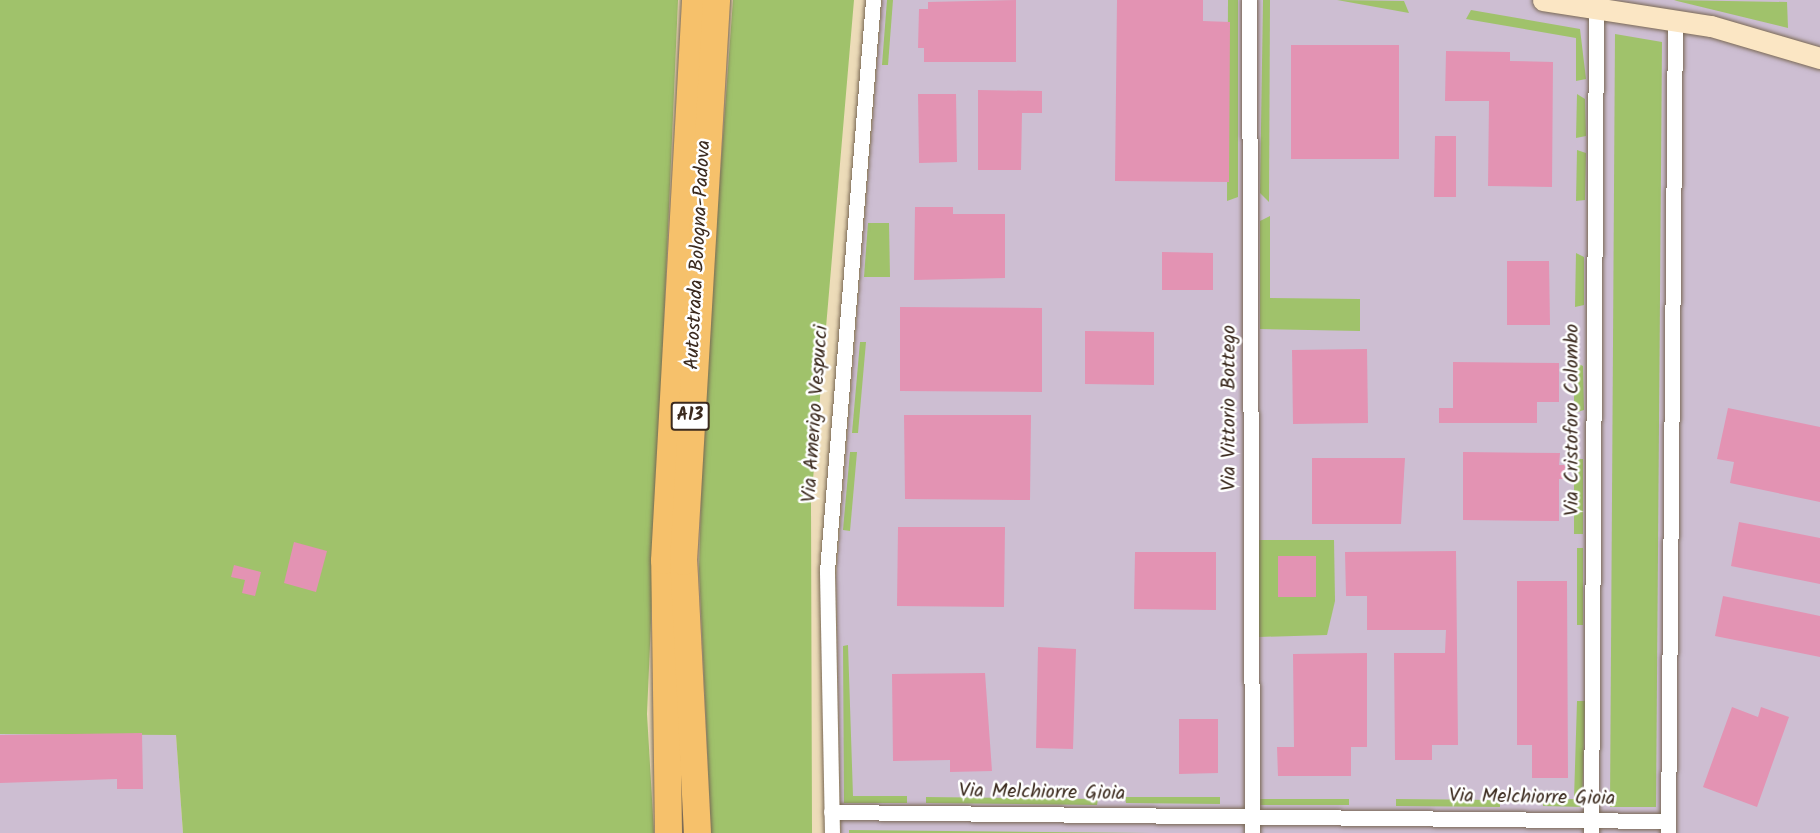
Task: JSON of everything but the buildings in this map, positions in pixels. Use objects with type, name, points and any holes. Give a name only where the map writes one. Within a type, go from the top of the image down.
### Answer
[{"type":"highway","name":"Autostrada Bologna-Padova","points":[[668,833],[664,560],[696,0]]},
{"type":"highway","name":"Autostrada Bologna-Padova","points":[[697,833],[683,561],[716,0]]},
{"type":"main road","points":[[1543,0],[1675,20],[1820,58]]},
{"type":"street","name":"Via Amerigo Vespucci","points":[[832,833],[827,571],[832,476],[873,0]]},
{"type":"street","name":"Via Vittorio Bottego","points":[[1249,0],[1252,816]]},
{"type":"street","name":"Via Cristoforo Colombo","points":[[1591,826],[1596,8]]},
{"type":"street","points":[[1668,827],[1675,20]]},
{"type":"street","name":"Via Melchiorre Gioia","points":[[831,812],[1252,816],[1668,827]]},
{"type":"street","points":[[1252,816],[1252,833]]},
{"type":"shaded area","points":[[882,0],[1820,0],[1820,833],[841,833],[836,577]]},
{"type":"shaded area","points":[[0,734],[176,734],[183,833],[0,833]]},
{"type":"green space","points":[[0,0],[678,0],[647,714],[654,833],[183,833],[176,735],[0,734]]},
{"type":"green space","points":[[733,0],[854,0],[811,503],[812,833],[711,833],[699,569],[704,395]]},
{"type":"green space","points":[[887,0],[893,0],[888,65],[882,65]]},
{"type":"green space","points":[[1228,0],[1238,0],[1238,197],[1227,201]]},
{"type":"green space","points":[[1263,0],[1270,0],[1269,202],[1260,193]]},
{"type":"green space","points":[[1337,0],[1404,1],[1409,13]]},
{"type":"green space","points":[[1674,0],[1787,2],[1788,28],[1677,1]]},
{"type":"green space","points":[[1471,10],[1580,29],[1586,79],[1576,81],[1576,38],[1466,19]]},
{"type":"green space","points":[[1615,34],[1662,42],[1656,807],[1610,807]]},
{"type":"green space","points":[[1577,94],[1585,99],[1586,136],[1576,138]]},
{"type":"green space","points":[[1577,150],[1586,153],[1585,200],[1576,201]]},
{"type":"green space","points":[[1270,216],[1270,298],[1360,299],[1360,331],[1260,329],[1260,221]]},
{"type":"green space","points":[[868,223],[889,223],[890,277],[864,277]]},
{"type":"green space","points":[[1576,253],[1584,257],[1584,305],[1575,307]]},
{"type":"green space","points":[[860,342],[866,342],[858,433],[852,433]]},
{"type":"green space","points":[[1574,362],[1583,366],[1584,410],[1574,413]]},
{"type":"green space","points":[[850,452],[857,452],[850,531],[843,530]]},
{"type":"green space","points":[[1574,459],[1583,459],[1583,534],[1574,534]]},
{"type":"green space","points":[[1259,540],[1334,540],[1335,601],[1327,635],[1259,637]]},
{"type":"green space","points":[[1577,548],[1583,548],[1583,625],[1577,625]]},
{"type":"green space","points":[[848,645],[853,796],[907,796],[907,803],[844,803],[843,646]]},
{"type":"green space","points":[[1577,701],[1585,701],[1582,807],[1543,806],[1543,800],[1574,799]]},
{"type":"green space","points":[[926,797],[1098,799],[1097,805],[926,803]]},
{"type":"green space","points":[[1125,797],[1220,797],[1220,804],[1126,803]]},
{"type":"green space","points":[[1257,799],[1349,799],[1349,805],[1257,805]]},
{"type":"green space","points":[[1396,799],[1500,800],[1500,807],[1396,806]]},
{"type":"green space","points":[[849,830],[1152,833],[849,833]]}]
